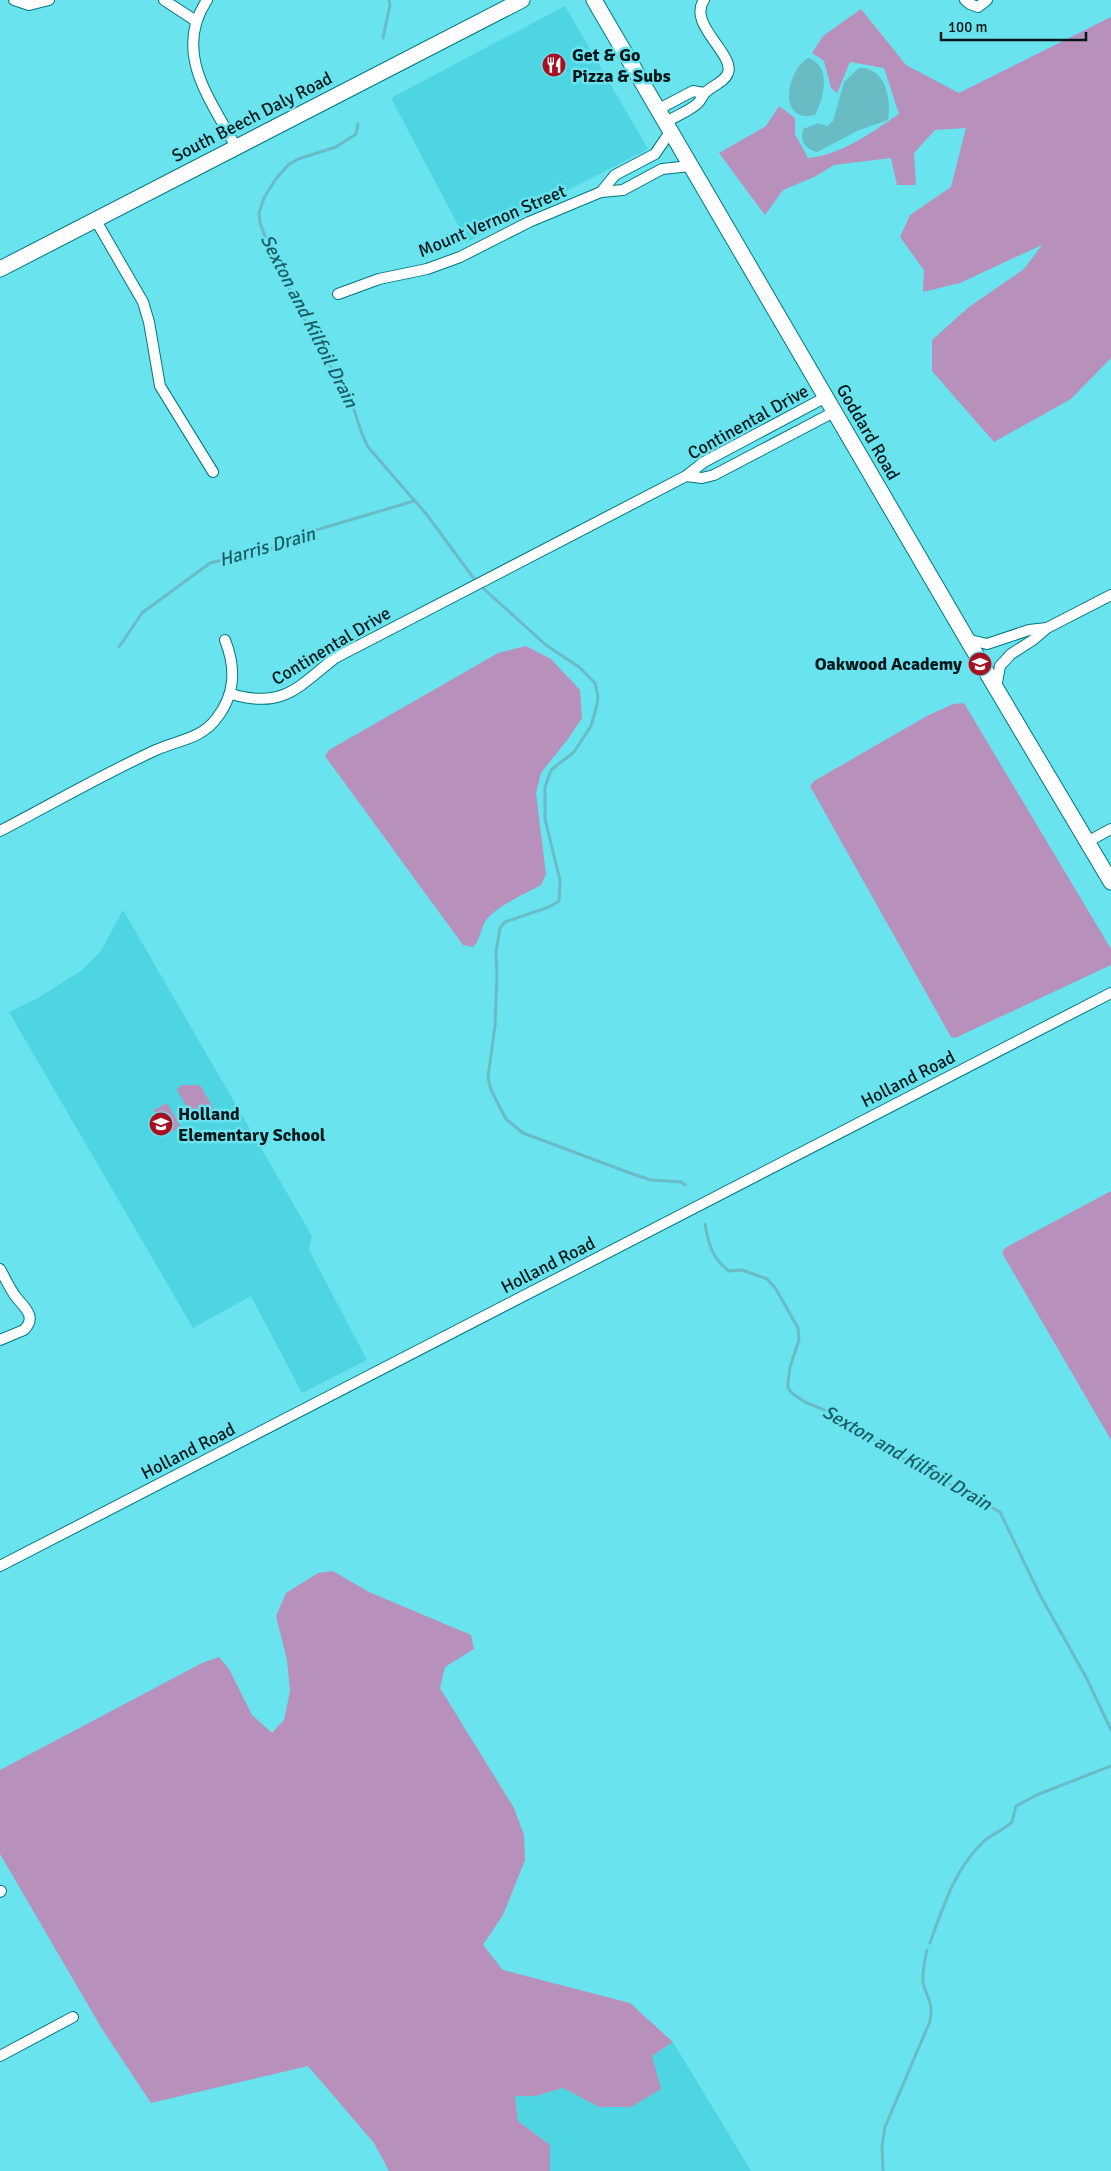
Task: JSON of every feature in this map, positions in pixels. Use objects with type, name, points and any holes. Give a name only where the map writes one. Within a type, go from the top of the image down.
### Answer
[{"type":"main road","name":"South Beech Daly Road","points":[[0,268],[522,0]]},
{"type":"main road","name":"Goddard Road","points":[[594,0],[966,638],[1111,882]]},
{"type":"street","points":[[14,0],[29,5],[49,0]]},
{"type":"street","points":[[164,0],[196,20]]},
{"type":"street","points":[[207,0],[196,20],[192,43],[196,69],[236,147]]},
{"type":"street","points":[[664,121],[699,102],[704,93],[726,78],[729,68],[701,19],[700,7],[704,0]]},
{"type":"street","points":[[965,0],[978,7],[987,0]]},
{"type":"street","points":[[664,121],[693,91],[704,93]]},
{"type":"street","name":"Mount Vernon Street","points":[[601,192],[615,176],[655,154],[664,121]]},
{"type":"street","name":"Mount Vernon Street","points":[[338,294],[379,279],[427,269],[460,257],[530,222],[601,192],[623,190],[662,169],[690,166]]},
{"type":"street","points":[[95,219],[142,302],[149,322],[160,386],[213,472]]},
{"type":"street","name":"Continental Drive","points":[[231,694],[261,700],[286,696],[335,658],[686,476],[704,462],[826,397]]},
{"type":"street","name":"Continental Drive","points":[[686,476],[702,478],[714,475],[834,412]]},
{"type":"street","points":[[996,688],[1000,666],[1012,654],[1047,628],[1111,595]]},
{"type":"street","points":[[966,638],[987,644],[1029,630],[1047,628]]},
{"type":"street","points":[[0,831],[158,749],[197,735],[216,720],[231,694],[233,664],[225,640]]},
{"type":"street","points":[[1087,842],[1111,829]]},
{"type":"street","name":"Holland Road","points":[[0,1566],[1111,993]]},
{"type":"street","points":[[0,1269],[16,1297],[28,1309],[29,1323],[24,1330],[0,1340]]},
{"type":"street","points":[[0,2056],[73,2017]]},
{"type":"shaded area","points":[[565,6],[648,149],[467,242],[391,98]]},
{"type":"shaded area","points":[[861,9],[906,65],[959,93],[1111,17],[1111,358],[1071,399],[994,442],[932,371],[932,340],[969,307],[1024,269],[1042,245],[960,283],[923,292],[924,270],[900,237],[910,215],[951,187],[966,128],[935,130],[914,153],[916,185],[897,185],[891,158],[834,165],[814,177],[783,190],[765,215],[719,153],[766,126],[779,106],[795,118],[795,134],[808,158],[832,153],[844,148],[899,114],[884,68],[850,62],[837,93],[831,88],[824,61],[812,53],[823,36]]},
{"type":"shaded area","points":[[808,58],[816,62],[820,67],[824,83],[821,100],[815,115],[803,116],[795,112],[790,104],[789,95],[794,74]]},
{"type":"shaded area","points":[[859,68],[875,72],[881,78],[889,103],[888,120],[859,130],[817,152],[809,149],[804,144],[802,138],[803,129],[818,123],[827,126],[833,121],[844,82]]},
{"type":"shaded area","points":[[526,646],[551,659],[580,690],[582,718],[541,773],[536,793],[546,874],[541,885],[505,904],[492,914],[485,922],[478,941],[473,947],[463,945],[325,756],[329,750],[498,653]]},
{"type":"shaded area","points":[[964,703],[1111,949],[1111,965],[955,1038],[951,1037],[810,786],[814,781],[927,716],[953,704]]},
{"type":"shaded area","name":"Holland Elementary School","points":[[123,910],[312,1236],[309,1250],[367,1360],[302,1393],[251,1296],[193,1328],[9,1012],[38,998],[82,970],[101,951]]},
{"type":"shaded area","points":[[181,1085],[200,1085],[214,1109],[194,1120],[177,1090]]},
{"type":"shaded area","points":[[167,1103],[181,1127],[168,1134],[154,1110]]},
{"type":"shaded area","points":[[1111,1191],[1111,1440],[1002,1253],[1005,1248]]},
{"type":"shaded area","points":[[333,1571],[369,1592],[471,1635],[474,1649],[445,1667],[440,1688],[514,1808],[524,1835],[525,1860],[503,1915],[483,1945],[503,1970],[630,2003],[673,2042],[652,2056],[661,2089],[631,2107],[599,2107],[563,2088],[536,2096],[515,2096],[518,2121],[550,2145],[550,2171],[389,2171],[374,2143],[308,2066],[151,2103],[102,2029],[0,1854],[0,1770],[202,1663],[219,1657],[229,1669],[252,1715],[272,1733],[284,1720],[290,1691],[287,1660],[276,1616],[286,1593],[318,1573]]},
{"type":"shaded area","points":[[673,2042],[751,2171],[550,2171],[550,2145],[518,2121],[515,2096],[536,2096],[563,2088],[599,2107],[652,2056]]},
{"type":"waterway","name":"Sexton and Kilfoil Drain","points":[[383,38],[390,5],[389,0]]},
{"type":"waterway","name":"Sexton and Kilfoil Drain","points":[[358,124],[356,134],[336,147],[298,159],[288,165],[275,180],[264,198],[259,213],[260,223],[270,249],[321,353],[348,391],[368,447],[427,515],[472,576],[546,645],[579,667],[595,683],[598,696],[591,726],[574,752],[551,770],[545,787],[545,819],[560,880],[559,901],[549,907],[505,922],[500,928],[496,952],[495,1026],[488,1077],[491,1090],[506,1119],[523,1133],[651,1180],[681,1182],[685,1185]]},
{"type":"waterway","name":"Harris Drain","points":[[119,647],[142,613],[210,563],[272,548],[313,531],[414,501]]},
{"type":"waterway","name":"Sexton and Kilfoil Drain","points":[[705,1224],[709,1244],[718,1261],[729,1271],[742,1270],[767,1279],[776,1289],[798,1328],[799,1340],[790,1367],[788,1382],[788,1388],[793,1394],[805,1402],[836,1415],[890,1451],[1000,1512],[1040,1595],[1087,1679],[1111,1730]]},
{"type":"waterway","points":[[930,1943],[951,1889],[965,1863],[984,1841],[1012,1822],[1016,1806],[1039,1794],[1111,1766]]},
{"type":"waterway","points":[[883,2171],[882,2147],[885,2127],[930,2021],[931,2008],[923,1982],[927,1950]]},
{"type":"place","name":"Get & Go Pizza & Subs","points":[[554,65]]},
{"type":"place","name":"Oakwood Academy","points":[[980,664]]},
{"type":"place","name":"Holland Elementary School","points":[[161,1124]]}]
